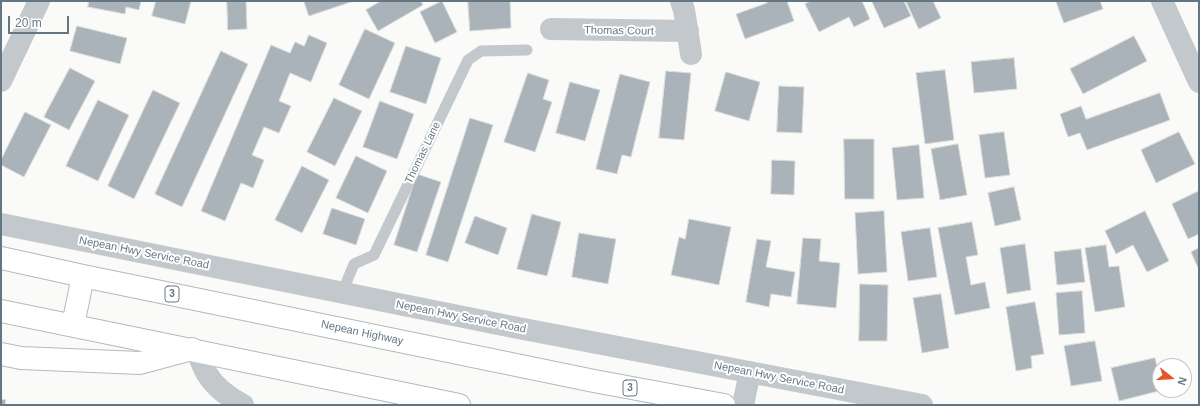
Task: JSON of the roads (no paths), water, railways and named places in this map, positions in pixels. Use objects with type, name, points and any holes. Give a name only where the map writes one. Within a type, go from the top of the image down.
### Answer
[{"type":"main road","name":"Nepean Highway","points":[[1,258],[669,400],[724,405]]},
{"type":"main road","points":[[73,325],[84,276]]},
{"type":"main road","points":[[1,311],[459,405]]},
{"type":"main road","points":[[1,354],[22,358],[140,363],[194,350]]},
{"type":"street","points":[[1,81],[39,1]]},
{"type":"street","points":[[681,1],[688,31],[691,54]]},
{"type":"street","points":[[1162,1],[1199,82]]},
{"type":"street","name":"Thomas Court","points":[[551,29],[688,31]]},
{"type":"street","name":"Nepean Hwy Service Road","points":[[1,224],[342,293],[922,405]]},
{"type":"street","points":[[194,350],[207,375],[233,400],[243,405]]},
{"type":"street","points":[[743,405],[750,372]]},
{"type":"lane","name":"Thomas Lane","points":[[342,293],[354,264],[374,255],[468,60],[481,51],[527,50]]}]
